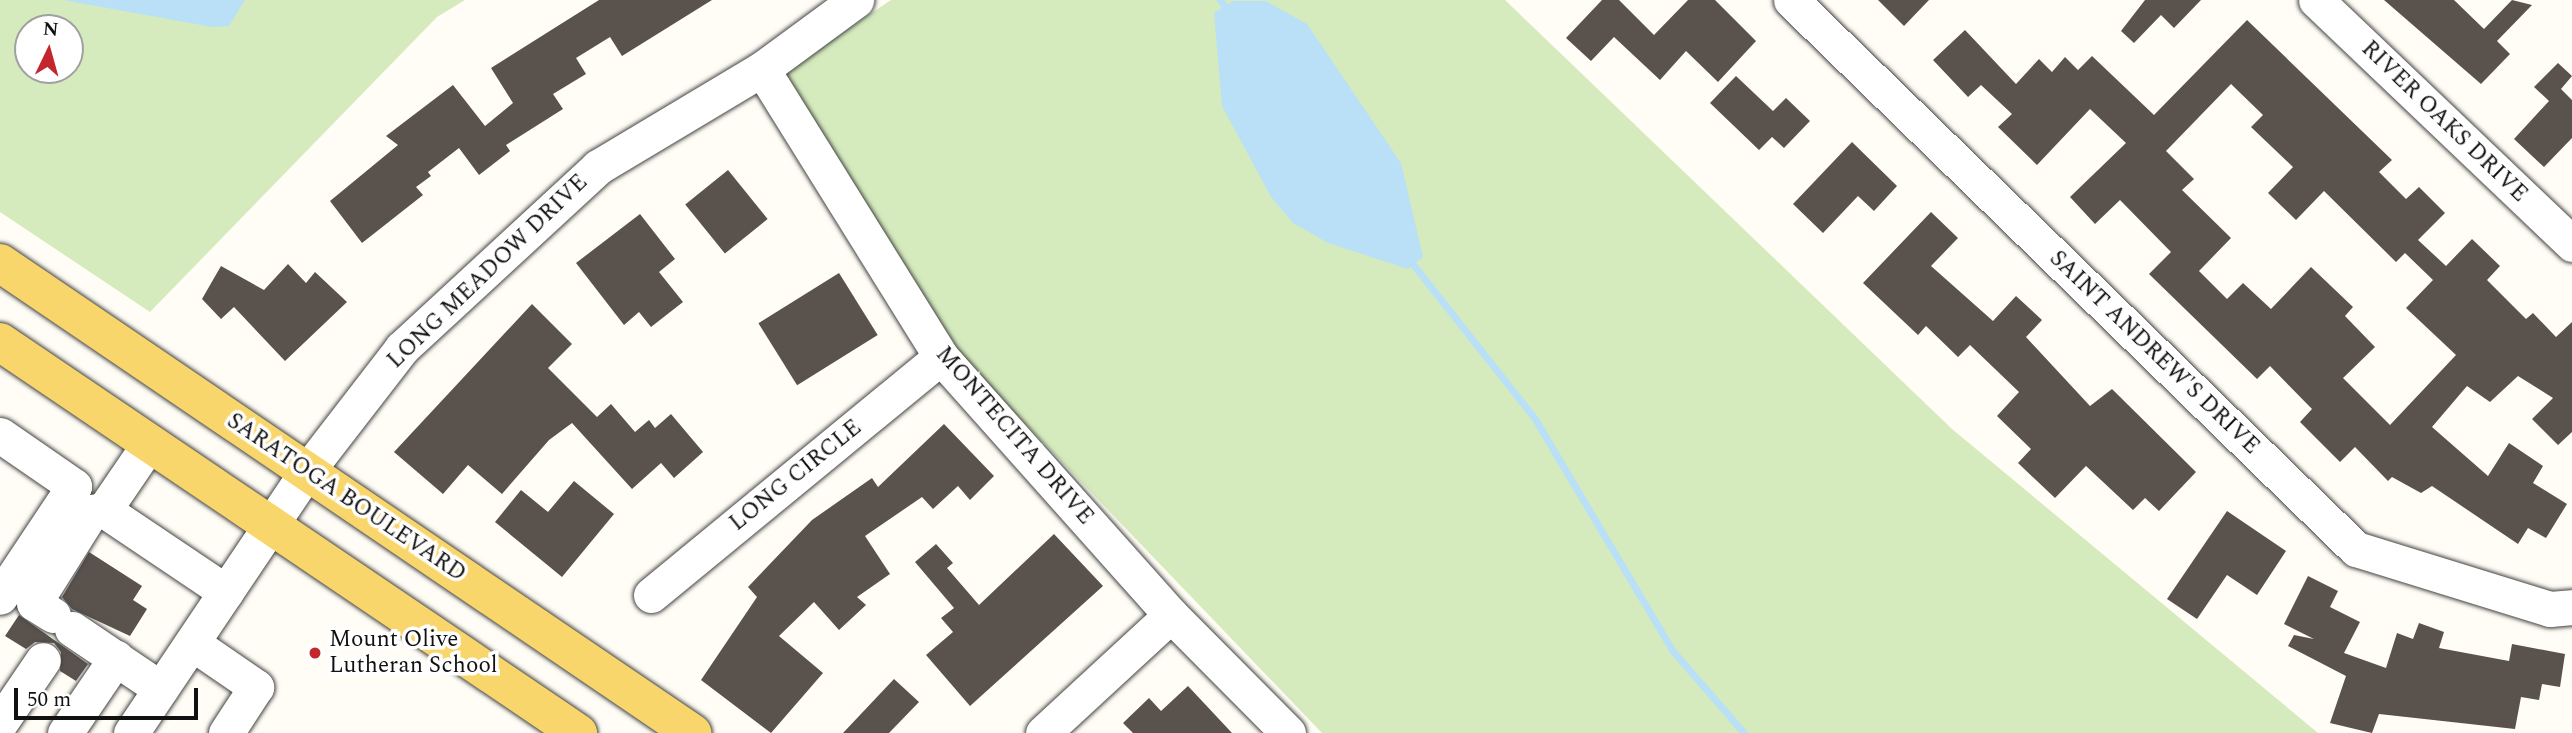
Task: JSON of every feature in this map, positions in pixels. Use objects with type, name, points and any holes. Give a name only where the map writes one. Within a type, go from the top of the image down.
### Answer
[{"type":"main road","name":"SARATOGA BOULEVARD","points":[[0,263],[692,733]]},
{"type":"main road","points":[[0,342],[578,733]]},
{"type":"street","name":"LONG MEADOW DRIVE","points":[[131,733],[307,471],[402,348],[598,167],[762,69],[856,0]]},
{"type":"street","name":"SAINT ANDREW'S DRIVE","points":[[1791,0],[2356,549],[2550,609],[2572,607]]},
{"type":"street","name":"RIVER OAKS DRIVE","points":[[2316,0],[2572,244]]},
{"type":"street","name":"MONTECITA DRIVE","points":[[762,69],[941,357],[1171,615],[1288,733]]},
{"type":"street","name":"LONG CIRCLE","points":[[651,595],[941,357]]},
{"type":"street","points":[[0,435],[74,486],[0,597]]},
{"type":"street","points":[[104,510],[149,444]]},
{"type":"street","points":[[161,689],[34,603],[91,512],[104,510],[226,592]]},
{"type":"street","points":[[1043,733],[1171,615]]},
{"type":"street","points":[[192,643],[256,687],[226,733]]},
{"type":"street","points":[[65,733],[116,658]]},
{"type":"street","points":[[0,723],[39,666]]},
{"type":"green space","points":[[0,0],[465,0],[437,17],[150,312],[0,212]]},
{"type":"green space","points":[[891,0],[1505,0],[1952,429],[2318,733],[1322,733],[966,362],[781,74]]},
{"type":"water","points":[[63,0],[245,0],[229,26],[212,27]]},
{"type":"water","points":[[1233,1],[1266,1],[1307,24],[1401,163],[1423,257],[1408,269],[1328,243],[1293,223],[1271,197],[1222,106],[1214,13]]},
{"type":"building","points":[[599,0],[712,0],[622,56],[610,37],[576,58],[586,74],[553,94],[563,109],[506,145],[510,151],[479,175],[459,148],[428,172],[431,176],[416,187],[423,195],[362,243],[330,201],[398,145],[386,136],[453,85],[485,126],[513,103],[491,68]]},
{"type":"building","points":[[1602,0],[1619,0],[1654,35],[1688,0],[1715,0],[1756,41],[1718,82],[1686,51],[1660,80],[1614,37],[1591,61],[1566,38]]},
{"type":"building","points":[[1878,0],[1929,0],[1904,26]]},
{"type":"building","points":[[2145,0],[2201,0],[2174,28],[2161,15],[2134,43],[2121,31]]},
{"type":"building","points":[[2384,0],[2454,0],[2484,29],[2512,0],[2532,5],[2497,41],[2510,54],[2481,84]]},
{"type":"building","points":[[2247,20],[2392,160],[2379,172],[2406,199],[2419,187],[2445,213],[2418,240],[2446,266],[2472,239],[2500,266],[2487,280],[2526,319],[2533,313],[2556,337],[2572,322],[2572,432],[2558,445],[2532,419],[2553,398],[2518,376],[2490,402],[2467,386],[2432,427],[2488,476],[2509,443],[2543,466],[2533,483],[2567,504],[2546,538],[2528,528],[2518,544],[2432,486],[2421,493],[2392,477],[2388,481],[2355,447],[2340,462],[2300,422],[2312,409],[2270,366],[2257,379],[2149,274],[2171,252],[2120,200],[2095,224],[2070,197],[2126,143],[2090,109],[2037,165],[1998,127],[2012,114],[1981,85],[1968,97],[1933,60],[1965,30],[2016,84],[2039,59],[2052,72],[2065,57],[2078,70],[2092,56],[2154,115]],"holes":[[[2231,84],[2263,115],[2251,127],[2293,167],[2268,193],[2296,220],[2324,191],[2396,262],[2405,253],[2433,280],[2406,308],[2456,355],[2390,425],[2343,378],[2375,347],[2345,316],[2353,307],[2311,267],[2271,309],[2243,283],[2227,299],[2199,271],[2231,238],[2182,190],[2194,179],[2166,151]]]},
{"type":"building","points":[[2558,63],[2572,76],[2561,89],[2572,100],[2572,138],[2544,167],[2514,139],[2549,101],[2534,87]]},
{"type":"building","points":[[1736,76],[1773,111],[1786,98],[1810,121],[1784,148],[1772,137],[1759,150],[1710,103]]},
{"type":"building","points":[[1852,142],[1897,186],[1874,211],[1858,196],[1823,233],[1793,204]]},
{"type":"building","points":[[728,170],[768,219],[725,254],[685,205]]},
{"type":"building","points":[[1931,212],[1958,238],[1931,266],[1993,321],[2016,296],[2042,320],[2026,337],[2090,406],[2112,389],[2196,472],[2159,511],[2145,498],[2133,510],[2086,466],[2055,498],[2018,463],[2031,449],[1997,416],[2019,392],[1970,345],[1958,357],[1926,326],[1918,335],[1863,283]]},
{"type":"building","points":[[640,214],[675,259],[659,272],[683,302],[651,327],[639,312],[624,325],[576,263]]},
{"type":"building","points":[[288,264],[306,283],[315,272],[347,302],[285,361],[234,307],[221,319],[202,299],[221,266],[264,290]]},
{"type":"building","points":[[839,273],[878,335],[797,385],[758,323]]},
{"type":"building","points":[[532,304],[572,344],[548,368],[597,417],[611,404],[635,432],[649,420],[655,428],[671,414],[703,452],[674,478],[661,463],[632,489],[572,423],[549,440],[502,494],[468,465],[443,494],[394,452]]},
{"type":"building","points":[[944,424],[994,476],[970,500],[958,486],[933,509],[922,497],[865,536],[890,574],[857,597],[866,605],[839,630],[814,602],[779,636],[823,673],[771,733],[701,680],[757,597],[748,587],[812,520],[872,478],[878,487]]},
{"type":"building","points":[[574,481],[614,514],[562,577],[495,522],[521,490],[548,512]]},
{"type":"building","points":[[2227,511],[2286,551],[2257,595],[2227,575],[2197,619],[2167,599]]},
{"type":"building","points":[[1054,534],[1103,586],[970,706],[926,655],[953,632],[941,618],[954,608],[915,562],[936,544],[953,563],[947,568],[979,605]]},
{"type":"building","points":[[89,552],[142,586],[133,600],[147,609],[130,636],[72,609],[62,597]]},
{"type":"building","points":[[2308,576],[2338,591],[2330,607],[2360,622],[2344,653],[2386,668],[2397,633],[2413,639],[2419,623],[2444,632],[2439,648],[2509,661],[2512,644],[2565,654],[2560,687],[2542,684],[2539,700],[2521,697],[2515,729],[2379,714],[2372,733],[2330,723],[2346,676],[2288,646],[2294,635],[2314,639],[2284,624]]},
{"type":"building","points":[[19,615],[88,664],[76,681],[60,671],[61,652],[54,643],[35,642],[26,649],[5,636]]},
{"type":"building","points":[[894,679],[919,702],[889,733],[843,733]]},
{"type":"building","points":[[1188,686],[1232,733],[1133,733],[1123,723],[1149,698],[1161,711]]},
{"type":"waterway","points":[[1220,0],[1230,13]]},
{"type":"waterway","points":[[1408,258],[1535,419],[1672,650],[1744,733]]},
{"type":"place","name":"Mount Olive Lutheran School","points":[[315,653]]}]
